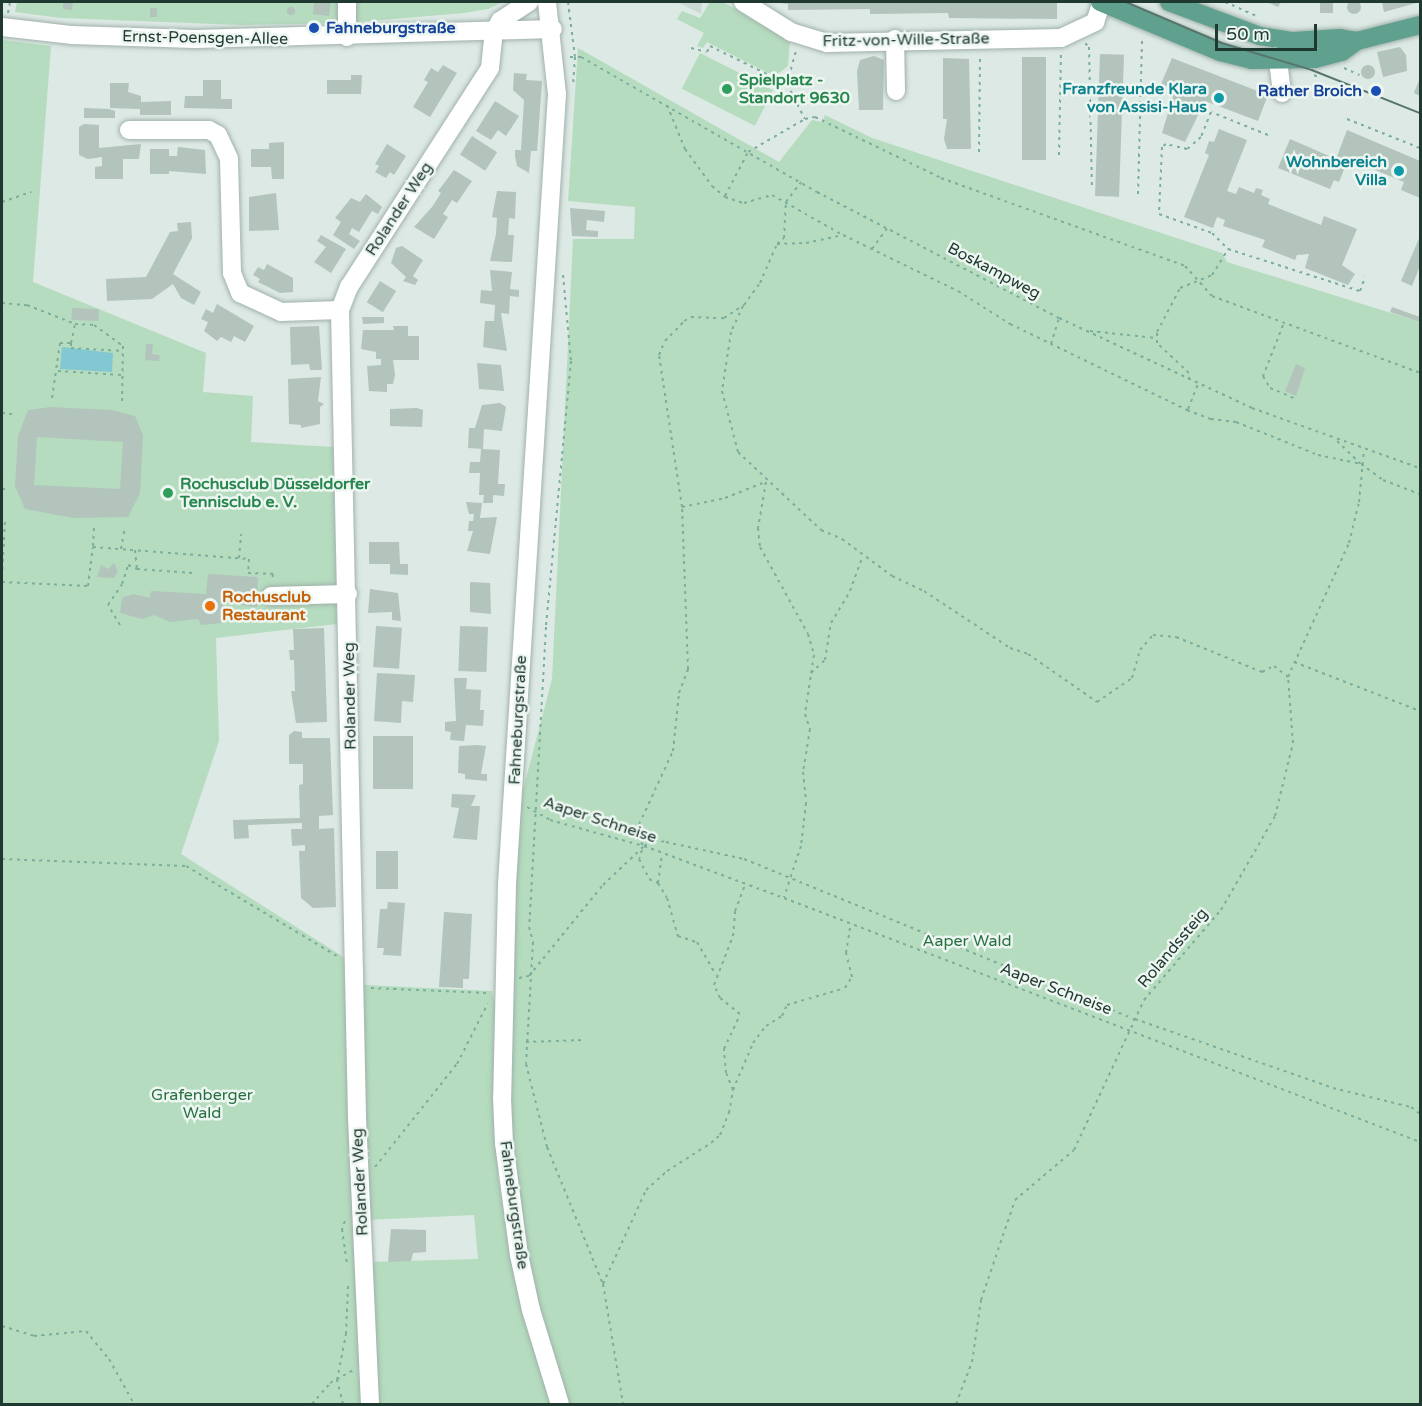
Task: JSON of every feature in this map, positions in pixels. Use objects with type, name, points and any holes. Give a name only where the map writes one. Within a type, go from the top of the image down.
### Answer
[{"type":"main road","points":[[1101,2],[1230,55],[1278,62],[1315,59],[1342,52],[1357,41],[1420,25]]},
{"type":"main road","points":[[1169,2],[1248,33],[1293,41],[1340,38],[1357,41]]},
{"type":"street","points":[[347,2],[347,37]]},
{"type":"street","points":[[494,32],[500,21],[529,2]]},
{"type":"street","name":"Fahneburgstraße","points":[[547,2],[553,29],[556,94],[513,802],[504,994],[504,1143],[524,1277],[560,1404]]},
{"type":"street","name":"Fritz-von-Wille-Straße","points":[[744,2],[799,35],[827,43],[895,39],[1069,36]]},
{"type":"street","points":[[1069,36],[1095,22],[1101,2]]},
{"type":"street","name":"Ernst-Poensgen-Allee","points":[[2,27],[71,35],[195,39],[347,37],[553,29]]},
{"type":"street","name":"Rolander Weg","points":[[370,1404],[360,1183],[340,310],[349,287],[490,68],[494,32]]},
{"type":"street","points":[[895,39],[896,91]]},
{"type":"street","points":[[1282,93],[1278,62],[1284,48],[1293,41]]},
{"type":"street","points":[[129,130],[208,130],[218,135],[229,159],[232,273],[240,293],[281,312],[340,310]]},
{"type":"street","points":[[271,596],[348,594]]},
{"type":"path","points":[[569,3],[575,57],[572,91]]},
{"type":"path","points":[[1138,194],[1143,20]]},
{"type":"path","points":[[787,84],[799,35]]},
{"type":"path","points":[[1059,155],[1069,36],[1089,47],[1092,186]]},
{"type":"path","points":[[979,152],[980,39]]},
{"type":"path","points":[[692,48],[706,52],[710,46],[787,84],[805,119]]},
{"type":"path","name":"Boskampweg","points":[[575,57],[667,105],[801,182],[1059,318],[1198,384],[1337,440],[1420,468]]},
{"type":"path","points":[[1336,65],[1359,75]]},
{"type":"path","points":[[667,105],[685,149],[712,186],[725,197],[744,203],[772,195],[843,235],[958,291],[1010,324],[1187,410],[1211,419],[1236,422],[1318,455],[1361,464]]},
{"type":"path","points":[[1268,135],[1211,112],[1201,137],[1187,149],[1166,144],[1162,147],[1159,214],[1212,234],[1228,249],[1360,291],[1365,277]]},
{"type":"path","points":[[725,197],[748,152],[805,119],[815,117],[941,178],[1185,266],[1200,278],[1212,296],[1283,325],[1420,373]]},
{"type":"path","points":[[1347,119],[1420,148]]},
{"type":"path","points":[[801,182],[786,202],[784,238],[777,244],[760,283],[744,305],[731,332],[722,391],[738,452],[766,482],[821,530],[924,591],[1010,648],[1028,654],[1097,702],[1132,678],[1140,650],[1154,635],[1176,637],[1262,672],[1274,666],[1288,677]]},
{"type":"path","points":[[2,202],[32,192]]},
{"type":"path","points":[[872,249],[887,228]]},
{"type":"path","points":[[777,244],[806,243],[843,235]]},
{"type":"path","points":[[1156,338],[1180,288],[1212,275],[1228,249]]},
{"type":"path","points":[[562,271],[571,361],[546,627],[526,1042],[529,1084],[536,1115],[603,1284],[623,1404]]},
{"type":"path","points":[[2,303],[27,304],[75,324],[94,325],[123,346],[122,402]]},
{"type":"path","points":[[644,846],[636,837],[636,831],[673,751],[679,693],[688,669],[682,507],[659,356],[665,341],[684,321],[692,317],[724,318],[744,305]]},
{"type":"path","points":[[1051,344],[1059,318]]},
{"type":"path","points":[[75,324],[71,348],[123,351]]},
{"type":"path","points":[[1283,325],[1263,376],[1270,388],[1294,398]]},
{"type":"path","points":[[1087,331],[1156,338],[1189,373],[1189,380]]},
{"type":"path","points":[[52,398],[53,377],[58,371],[60,343],[71,343]]},
{"type":"path","points":[[58,371],[121,375]]},
{"type":"path","points":[[1187,410],[1198,384]]},
{"type":"path","points":[[2,413],[12,414]]},
{"type":"path","points":[[1337,440],[1361,464],[1383,480],[1420,494]]},
{"type":"path","name":"Rolandssteig","points":[[956,1404],[972,1362],[981,1300],[1004,1239],[1011,1208],[1022,1193],[1074,1150],[1128,1029],[1155,984],[1200,938],[1221,910],[1275,816],[1293,743],[1288,677],[1348,543],[1359,502],[1364,450]]},
{"type":"path","points":[[682,507],[725,498],[766,482]]},
{"type":"path","points":[[766,482],[758,528],[760,547],[813,643],[805,714],[810,729],[803,772],[806,803],[792,880],[784,898]]},
{"type":"path","points":[[2,489],[7,489]]},
{"type":"path","points":[[2,577],[5,519]]},
{"type":"path","points":[[2,582],[88,586],[94,525]]},
{"type":"path","points":[[120,549],[125,527]]},
{"type":"path","points":[[239,558],[241,534]]},
{"type":"path","points":[[93,547],[249,559],[248,573],[273,574],[271,596]]},
{"type":"path","points":[[135,550],[137,569]]},
{"type":"path","points":[[811,673],[825,660],[831,623],[850,591],[862,556]]},
{"type":"path","points":[[120,625],[109,603],[123,584],[128,565],[137,569],[193,573]]},
{"type":"path","points":[[1294,662],[1420,711]]},
{"type":"path","name":"Aaper Schneise","points":[[513,802],[538,814],[644,846],[851,923],[1420,1142]]},
{"type":"path","points":[[529,976],[603,885],[644,846],[654,840],[726,854],[1135,1019],[1333,1088],[1411,1107],[1420,1114]]},
{"type":"path","points":[[644,846],[639,859],[649,879],[658,883]]},
{"type":"path","points":[[663,853],[658,883],[674,914],[678,936],[697,942],[717,975]]},
{"type":"path","points":[[2,859],[186,866],[335,954],[356,980],[494,993],[457,1064],[360,1183]]},
{"type":"path","points":[[733,1090],[726,1073],[724,1048],[740,1014],[716,993],[717,975],[733,936],[735,911],[746,884]]},
{"type":"path","points":[[603,1284],[646,1190],[720,1135],[733,1090],[753,1043],[766,1026],[782,1016],[787,1005],[845,988],[852,976],[846,953],[851,923]]},
{"type":"path","points":[[526,1042],[584,1040]]},
{"type":"path","points":[[348,1213],[342,1229],[348,1270]]},
{"type":"path","points":[[343,1404],[337,1380],[346,1334],[348,1279]]},
{"type":"path","points":[[2,1326],[34,1336],[86,1331],[109,1359],[134,1404]]},
{"type":"path","points":[[312,1404],[337,1380],[368,1364]]},
{"type":"shaded area","points":[[677,2],[702,2],[701,14]]},
{"type":"green space","points":[[17,2],[503,2],[488,9],[464,13],[345,23],[241,25],[61,18],[15,12]]},
{"type":"green space","points":[[710,2],[723,2],[790,39],[788,66],[779,73],[768,73],[707,42],[703,48],[697,46],[704,33],[677,19],[682,11],[700,18]]},
{"type":"green space","name":"Grafenberger Wald","points":[[2,40],[51,46],[33,282],[206,353],[203,392],[253,396],[251,442],[333,447],[337,624],[216,638],[219,741],[181,854],[353,963],[365,985],[492,991],[496,1008],[498,1178],[525,1321],[551,1404],[2,1404]],"holes":[[[474,1215],[478,1259],[368,1262],[366,1220]]]},
{"type":"green space","name":"Aaper Wald","points":[[578,48],[779,162],[812,120],[822,122],[825,115],[872,138],[1222,253],[1227,262],[1420,322],[1420,1404],[565,1404],[536,1310],[508,1142],[517,813],[552,679],[573,239],[634,239],[635,207],[568,201]]},
{"type":"green space","name":"Spielplatz - Standort 9630","points":[[700,53],[773,90],[755,126],[682,89]]},
{"type":"water","points":[[62,347],[113,353],[112,372],[60,369]]},
{"type":"building","points":[[1354,0],[1359,2],[1361,7],[1359,12],[1354,14],[1349,12],[1347,7],[1349,2]]},
{"type":"building","points":[[63,2],[73,2],[72,10],[63,9]]},
{"type":"building","points":[[314,2],[331,2],[329,16],[313,14]]},
{"type":"building","points":[[771,2],[1057,2],[1057,19],[949,18],[948,13],[870,14],[870,9],[788,10],[788,4]]},
{"type":"building","points":[[1267,2],[1281,2],[1278,7]]},
{"type":"building","points":[[1320,2],[1333,2],[1333,13],[1320,13]]},
{"type":"building","points":[[1382,2],[1420,2],[1384,12]]},
{"type":"building","points":[[291,7],[295,11],[291,15],[287,11]]},
{"type":"building","points":[[150,8],[157,8],[157,17],[150,17]]},
{"type":"building","points":[[1400,47],[1406,55],[1407,71],[1383,77],[1377,52]]},
{"type":"building","points":[[1100,54],[1124,55],[1119,197],[1095,196]]},
{"type":"building","points":[[874,56],[884,60],[883,110],[859,110],[857,71],[860,60]]},
{"type":"building","points":[[1022,57],[1046,57],[1046,160],[1022,160]]},
{"type":"building","points":[[943,58],[969,59],[971,149],[947,149],[944,139],[947,119],[943,119]]},
{"type":"building","name":"Franzfreunde Klara von Assisi-Haus","points":[[1172,58],[1268,95],[1258,121],[1205,101],[1185,142],[1162,133],[1175,89],[1161,84]]},
{"type":"building","points":[[443,65],[457,73],[430,117],[413,107],[428,82],[424,80],[431,68],[438,72]]},
{"type":"building","points":[[1368,65],[1373,67],[1375,72],[1373,77],[1368,79],[1363,77],[1361,72],[1363,67]]},
{"type":"building","points":[[514,73],[527,74],[526,80],[542,81],[537,151],[531,151],[529,173],[517,166],[515,156],[515,150],[521,150],[524,100],[513,90]]},
{"type":"building","points":[[351,75],[362,75],[361,94],[327,94],[327,80],[351,80]]},
{"type":"building","points":[[1420,78],[1420,96],[1414,93]]},
{"type":"building","points":[[203,80],[221,80],[221,99],[232,99],[232,109],[184,108],[185,96],[203,96]]},
{"type":"building","points":[[110,83],[129,83],[128,92],[141,96],[141,102],[171,101],[171,115],[140,115],[140,109],[110,108]]},
{"type":"building","points":[[495,101],[519,116],[506,136],[498,130],[491,140],[476,131]]},
{"type":"building","points":[[84,108],[109,109],[115,111],[115,118],[84,118]]},
{"type":"building","points":[[84,124],[99,125],[99,148],[141,144],[139,159],[123,159],[123,179],[95,179],[95,167],[102,166],[102,157],[88,159],[79,155],[79,127]]},
{"type":"building","points":[[1219,129],[1247,140],[1227,191],[1236,194],[1239,187],[1254,193],[1256,188],[1263,190],[1261,195],[1270,199],[1268,204],[1321,225],[1324,216],[1357,229],[1342,265],[1355,274],[1348,285],[1305,268],[1309,254],[1297,255],[1295,260],[1262,247],[1265,240],[1223,226],[1225,220],[1217,217],[1213,228],[1184,217],[1209,155],[1205,153],[1209,141],[1214,142]]},
{"type":"building","points":[[1347,130],[1420,161],[1420,198],[1401,190],[1404,182],[1344,157],[1342,161],[1347,162],[1339,182],[1334,180],[1330,189],[1278,168],[1290,139],[1336,159]]},
{"type":"building","points":[[472,136],[497,152],[485,171],[460,154]]},
{"type":"building","points":[[284,142],[284,179],[272,179],[271,167],[251,167],[251,149],[269,149],[269,143]]},
{"type":"building","points":[[387,144],[406,156],[394,175],[390,172],[386,178],[375,172],[379,166],[375,164]]},
{"type":"building","points":[[178,147],[205,150],[206,174],[169,171],[169,174],[150,174],[150,149],[169,149],[169,156],[177,156]]},
{"type":"building","points":[[454,170],[472,181],[457,203],[452,200],[443,214],[448,217],[434,239],[414,227],[432,207],[441,193],[438,191]]},
{"type":"building","points":[[497,191],[516,192],[515,219],[509,218],[508,235],[514,235],[512,262],[490,261],[496,234],[497,218],[492,217]]},
{"type":"building","points":[[276,193],[279,230],[249,231],[249,197]]},
{"type":"building","points":[[366,194],[382,207],[378,214],[372,211],[359,232],[352,228],[349,234],[360,241],[354,249],[333,235],[341,222],[335,218],[351,198],[360,202]]},
{"type":"building","points":[[570,208],[605,211],[604,222],[587,220],[586,230],[598,231],[598,237],[572,236]]},
{"type":"building","points":[[191,222],[192,238],[173,274],[201,292],[194,305],[181,298],[173,284],[152,299],[107,301],[106,279],[146,277],[170,232],[178,231],[177,223]]},
{"type":"building","points":[[321,235],[346,249],[331,273],[314,262],[326,247],[317,241]]},
{"type":"building","points":[[1420,236],[1420,266],[1412,286],[1401,281]]},
{"type":"building","points":[[402,246],[423,260],[413,276],[418,280],[415,285],[403,281],[406,277],[391,263],[396,248]]},
{"type":"building","points":[[267,264],[293,278],[293,292],[280,293],[258,282],[260,279],[253,275],[258,267],[264,270]]},
{"type":"building","points":[[490,270],[512,272],[510,289],[519,290],[519,297],[510,296],[509,314],[501,313],[507,351],[483,347],[485,321],[494,321],[495,305],[480,303],[481,290],[492,291]]},
{"type":"building","points":[[380,281],[396,291],[383,312],[367,302]]},
{"type":"building","points":[[217,304],[254,326],[245,342],[234,336],[231,342],[221,337],[217,341],[204,331],[208,322],[201,319],[206,309],[213,313]]},
{"type":"building","points":[[1392,307],[1420,317],[1420,322],[1390,312]]},
{"type":"building","points":[[72,308],[99,309],[99,321],[72,320]]},
{"type":"building","points":[[362,317],[384,317],[384,323],[363,324]]},
{"type":"building","points":[[319,326],[322,370],[310,370],[309,364],[291,365],[290,327]]},
{"type":"building","points":[[393,326],[408,326],[408,336],[419,336],[419,360],[393,360],[395,375],[393,384],[387,384],[387,392],[369,391],[367,366],[381,365],[381,359],[376,359],[376,352],[361,349],[363,330],[394,330]]},
{"type":"building","points":[[146,344],[153,344],[152,354],[160,355],[159,361],[145,360]]},
{"type":"building","points":[[477,363],[501,365],[504,391],[479,389]]},
{"type":"building","points":[[1296,364],[1305,368],[1296,396],[1285,391]]},
{"type":"building","points":[[321,377],[318,401],[324,404],[320,407],[320,424],[301,428],[301,425],[289,424],[288,379]]},
{"type":"building","points":[[500,403],[506,407],[502,431],[484,429],[483,449],[468,448],[469,428],[475,428],[482,405]]},
{"type":"building","points":[[51,407],[111,410],[135,416],[143,435],[140,493],[128,517],[73,518],[25,509],[15,486],[18,436],[28,410]],"holes":[[[37,437],[123,442],[120,489],[34,485]]]},
{"type":"building","points":[[417,408],[423,410],[422,427],[390,426],[390,409]]},
{"type":"building","points":[[481,449],[500,450],[498,484],[505,484],[504,496],[493,495],[493,503],[483,503],[484,495],[479,495],[480,473],[469,473],[470,462],[480,462]]},
{"type":"building","points":[[466,502],[482,503],[480,518],[497,517],[490,554],[467,551],[473,531],[468,531],[469,521],[473,521],[474,514],[469,514]]},
{"type":"building","points":[[369,542],[399,542],[400,564],[408,564],[408,575],[390,574],[390,564],[369,564]]},
{"type":"building","points":[[114,563],[118,571],[114,578],[97,577],[101,565],[108,569]]},
{"type":"building","points":[[208,574],[258,577],[257,607],[223,603],[221,623],[201,625],[198,619],[170,622],[155,615],[142,619],[120,613],[122,598],[133,594],[150,598],[151,591],[206,594]]},
{"type":"building","points":[[470,582],[490,583],[491,614],[470,612]]},
{"type":"building","points":[[370,589],[398,593],[401,621],[392,620],[392,612],[368,613]]},
{"type":"building","points":[[376,626],[402,628],[399,669],[373,667]]},
{"type":"building","points":[[460,626],[488,627],[486,672],[458,671]]},
{"type":"building","points":[[324,628],[327,722],[296,723],[291,691],[295,691],[294,660],[290,660],[289,650],[294,650],[293,629]]},
{"type":"building","points":[[377,673],[415,675],[413,702],[402,701],[401,723],[374,721]]},
{"type":"building","points":[[454,678],[467,678],[466,689],[481,690],[480,710],[484,710],[483,726],[466,725],[464,741],[450,740],[451,732],[445,731],[445,722],[456,721]]},
{"type":"building","points":[[294,731],[302,732],[302,738],[330,738],[333,815],[319,816],[319,829],[334,828],[336,907],[313,908],[301,898],[299,851],[305,851],[305,845],[292,846],[291,829],[302,829],[302,823],[248,825],[249,838],[234,839],[233,820],[300,818],[299,785],[303,784],[303,764],[289,764],[289,735]]},
{"type":"building","points":[[373,736],[413,736],[413,789],[373,789]]},
{"type":"building","points":[[459,746],[486,746],[481,774],[487,774],[487,781],[465,779],[465,774],[458,773]]},
{"type":"building","points":[[452,794],[476,795],[471,806],[480,806],[477,840],[453,838],[459,808],[451,807]]},
{"type":"building","points":[[376,851],[398,851],[398,889],[376,889]]},
{"type":"building","points":[[388,902],[405,903],[401,956],[383,955],[384,948],[377,948],[380,909],[387,909]]},
{"type":"building","points":[[444,912],[472,914],[469,979],[463,979],[463,988],[439,987]]},
{"type":"building","points":[[391,1229],[426,1230],[426,1252],[413,1253],[411,1261],[388,1262]]},
{"type":"tram line","points":[[1126,2],[1222,43],[1312,70],[1420,113]]},
{"type":"place","name":"Fahneburgstraße","points":[[314,28]]},
{"type":"place","name":"Spielplatz - Standort 9630","points":[[727,89]]},
{"type":"place","name":"Rather Broich","points":[[1376,91]]},
{"type":"place","name":"Franzfreunde Klara von Assisi-Haus","points":[[1219,98]]},
{"type":"place","name":"Wohnbereich Villa","points":[[1399,171]]},
{"type":"place","name":"Rochusclub Düsseldorfer Tennisclub e. V.","points":[[168,493]]},
{"type":"place","name":"Rochusclub Restaurant","points":[[210,606]]}]
